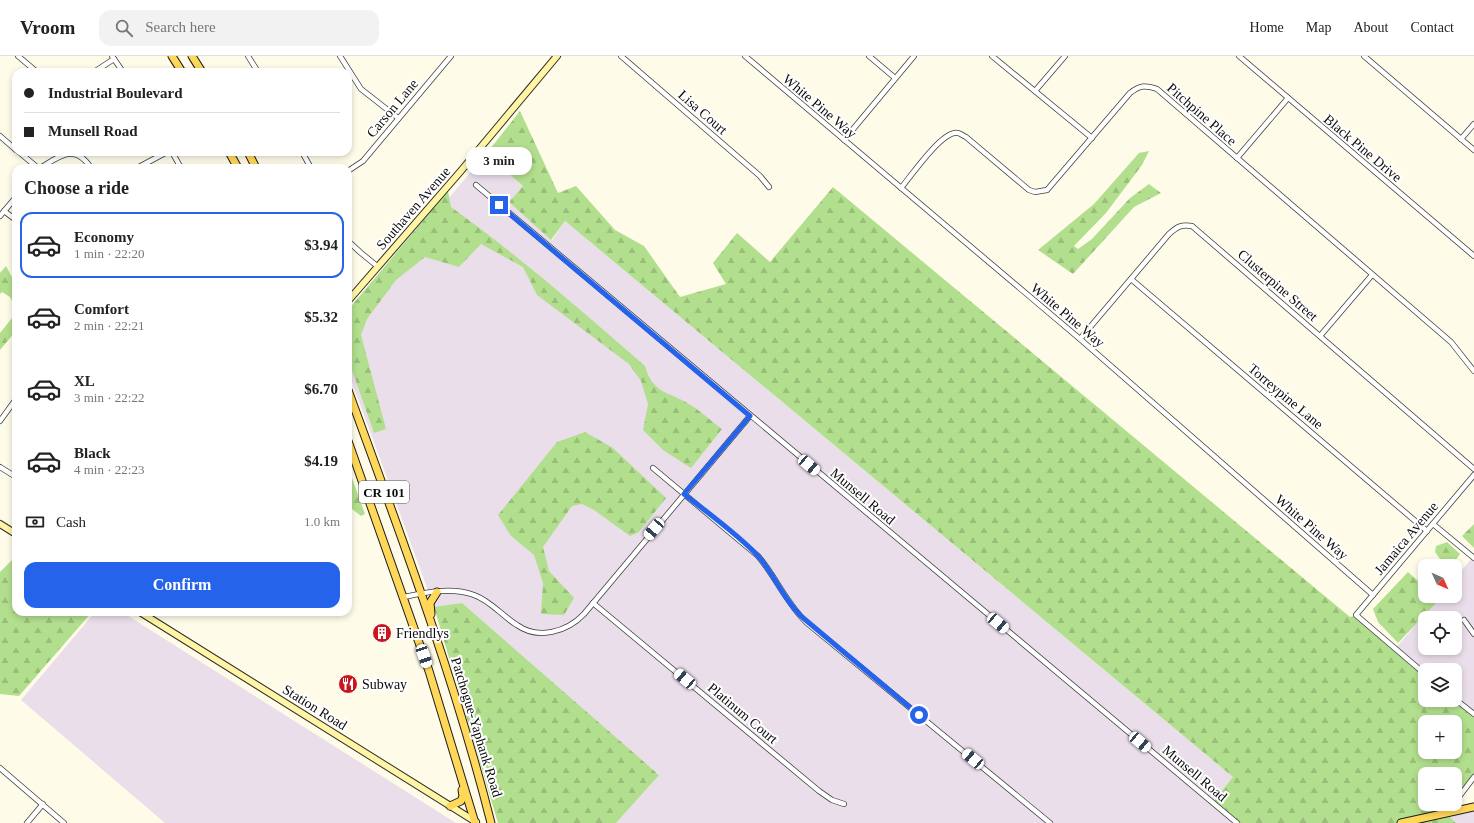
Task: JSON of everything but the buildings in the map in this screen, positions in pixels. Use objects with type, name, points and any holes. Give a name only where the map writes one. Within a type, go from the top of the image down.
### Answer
[{"type":"main road","points":[[172,56],[180,68]]},
{"type":"main road","points":[[192,56],[200,68]]},
{"type":"main road","name":"Southaven Avenue","points":[[352,296],[460,172],[557,56]]},
{"type":"main road","name":"Patchogue-Yaphank Road","points":[[352,401],[420,593],[468,738],[491,823]]},
{"type":"main road","name":"Patchogue-Yaphank Road","points":[[352,452],[404,597],[454,748],[476,822]]},
{"type":"main road","points":[[0,524],[12,532]]},
{"type":"main road","points":[[434,635],[430,606],[437,592]]},
{"type":"main road","name":"Station Road","points":[[146,616],[476,822]]},
{"type":"main road","points":[[450,806],[459,803],[463,796],[459,768]]},
{"type":"main road","points":[[1401,823],[1474,807]]},
{"type":"street","points":[[18,56],[32,68]]},
{"type":"street","points":[[248,56],[256,68]]},
{"type":"street","points":[[340,56],[348,68]]},
{"type":"street","name":"Carson Lane","points":[[352,169],[363,161],[451,56]]},
{"type":"street","name":"Lisa Court","points":[[621,56],[760,176],[769,187]]},
{"type":"street","name":"White Pine Way","points":[[745,56],[1080,339],[1373,595]]},
{"type":"street","points":[[869,56],[895,78]]},
{"type":"street","points":[[844,140],[914,56]]},
{"type":"street","points":[[992,56],[1092,138]]},
{"type":"street","points":[[1035,91],[1065,56]]},
{"type":"street","name":"Black Pine Drive","points":[[1239,56],[1474,256]]},
{"type":"street","points":[[1364,56],[1474,150]]},
{"type":"street","points":[[99,68],[113,57],[120,68]]},
{"type":"street","points":[[352,75],[361,89],[398,118]]},
{"type":"street","name":"Pitchpine Place","points":[[901,188],[942,140],[954,132],[960,133],[966,137],[1029,190],[1035,192],[1047,190],[1130,93],[1143,86],[1150,86],[1157,89],[1451,342],[1474,371]]},
{"type":"street","points":[[1236,158],[1288,98]]},
{"type":"street","points":[[1461,139],[1474,124]]},
{"type":"street","points":[[0,136],[12,146]]},
{"type":"street","points":[[24,156],[34,164]]},
{"type":"street","points":[[47,164],[62,156]]},
{"type":"street","points":[[80,156],[88,164]]},
{"type":"street","points":[[144,164],[159,156]]},
{"type":"street","name":"Munsell Road","points":[[476,185],[1237,823]]},
{"type":"street","points":[[0,216],[12,202]]},
{"type":"street","points":[[4,211],[12,217]]},
{"type":"street","name":"Clusterpine Street","points":[[1080,339],[1169,234],[1177,227],[1184,225],[1192,226],[1474,469]]},
{"type":"street","points":[[352,245],[377,266]]},
{"type":"street","points":[[1320,336],[1372,275]]},
{"type":"street","name":"Torreypine Lane","points":[[1132,279],[1427,531]]},
{"type":"street","points":[[0,421],[12,404]]},
{"type":"street","points":[[404,597],[420,593],[463,592],[473,595],[489,604],[522,628],[544,633],[555,631],[571,625],[580,618],[593,603],[750,416]]},
{"type":"street","points":[[0,467],[12,474]]},
{"type":"street","points":[[653,468],[758,556],[769,570],[790,604],[807,623],[1050,823]]},
{"type":"street","name":"Jamaica Avenue","points":[[1418,668],[1356,615],[1474,475]]},
{"type":"street","points":[[1433,524],[1474,558]]},
{"type":"street","name":"Platinum Court","points":[[593,603],[819,791],[832,800],[844,804]]},
{"type":"street","points":[[1464,620],[1474,634]]},
{"type":"street","points":[[1462,704],[1474,714]]},
{"type":"street","points":[[0,768],[64,823]]},
{"type":"street","points":[[1462,793],[1474,778]]},
{"type":"street","points":[[27,823],[43,804]]},
{"type":"shaded area","points":[[486,154],[523,186],[509,202],[552,240],[565,221],[1233,777],[1213,802],[1237,823],[616,823],[659,774],[434,607],[352,382],[352,312]]},
{"type":"shaded area","points":[[1474,556],[1474,711],[1462,702],[1462,663],[1418,663],[1418,667],[1395,649],[1418,622],[1418,655],[1462,655],[1462,611],[1427,611],[1434,603],[1462,603],[1462,570]]},
{"type":"shaded area","points":[[92,616],[128,616],[456,823],[165,823],[21,700]]},
{"type":"shaded area","points":[[1474,807],[1474,823],[1456,823],[1446,813],[1462,811],[1462,810]]},
{"type":"green space","points":[[520,111],[558,193],[576,186],[615,230],[644,246],[680,297],[726,284],[713,263],[737,233],[770,262],[833,187],[1350,617],[1356,615],[1418,668],[1418,707],[1462,707],[1462,705],[1474,714],[1474,777],[1462,793],[1462,767],[1418,767],[1418,811],[1448,811],[1446,813],[1456,823],[1237,823],[1213,802],[1233,777],[565,221],[551,240],[509,202],[523,186],[486,154]]},
{"type":"green space","points":[[1149,151],[1142,165],[1106,213],[1074,246],[1078,249],[1092,239],[1130,198],[1149,184],[1161,193],[1134,207],[1073,274],[1038,250],[1094,204],[1139,153]]},
{"type":"green space","points":[[448,191],[451,207],[526,264],[645,366],[652,382],[657,387],[693,407],[722,429],[691,468],[663,450],[643,430],[648,404],[641,381],[629,364],[537,295],[523,267],[481,244],[459,267],[425,257],[396,280],[367,319],[361,335],[386,429],[374,433],[352,370],[352,305]]},
{"type":"green space","points":[[6,266],[12,277],[12,301],[10,297],[2,292],[0,294],[0,273]]},
{"type":"green space","points":[[12,318],[12,336],[0,350],[0,333]]},
{"type":"green space","points":[[585,432],[613,448],[666,498],[639,532],[630,536],[594,510],[582,504],[572,506],[543,547],[549,571],[574,598],[564,615],[541,614],[543,583],[534,555],[511,536],[498,515],[557,442]]},
{"type":"green space","points":[[352,478],[365,514],[361,516],[352,509]]},
{"type":"green space","points":[[1474,524],[1474,548],[1462,536]]},
{"type":"green space","points":[[1447,542],[1460,554],[1456,559],[1440,559],[1435,552],[1436,546]]},
{"type":"green space","points":[[12,560],[12,616],[89,616],[19,696],[0,694],[0,572]]},
{"type":"green space","points":[[1408,572],[1418,581],[1418,603],[1435,603],[1428,611],[1418,611],[1418,622],[1398,643],[1378,622],[1373,609]]},
{"type":"green space","points":[[462,603],[659,775],[616,823],[498,823],[434,607]]},
{"type":"place","name":"Friendlys","points":[[382,633]]},
{"type":"place","name":"Subway","points":[[348,684]]},
{"type":"route","points":[[499,205],[750,416],[684,494],[758,556],[769,570],[790,604],[807,623],[919,715]]}]
